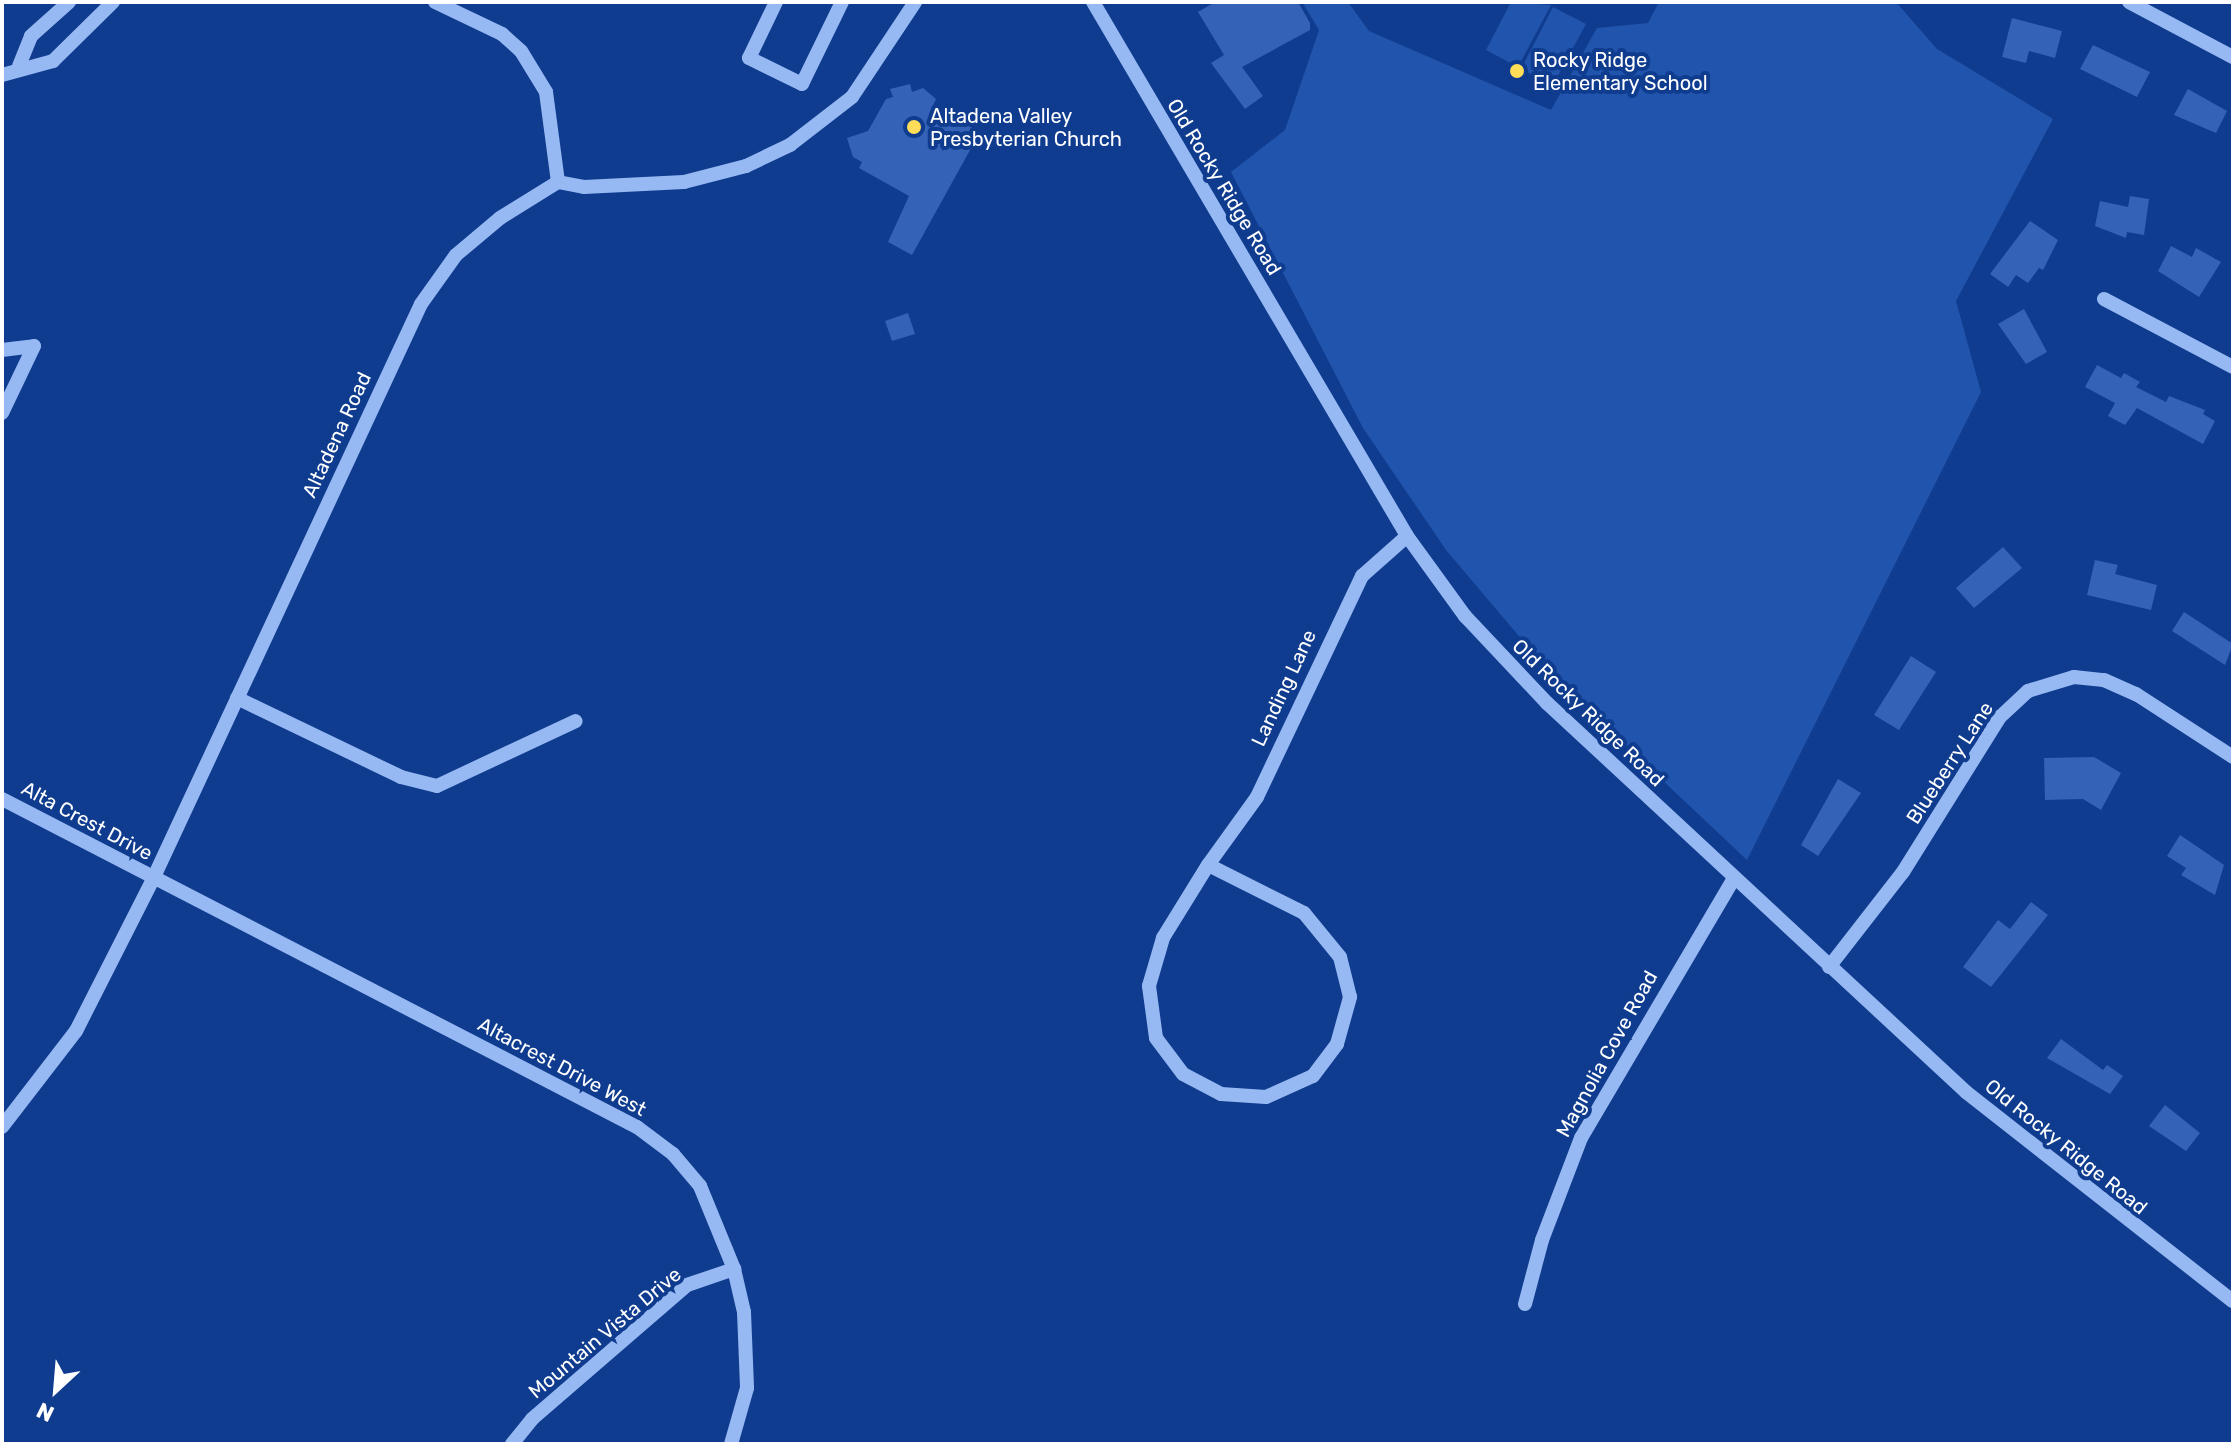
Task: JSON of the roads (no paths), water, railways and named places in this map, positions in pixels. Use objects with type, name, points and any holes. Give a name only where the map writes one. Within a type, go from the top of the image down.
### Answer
[{"type":"street","points":[[19,66],[31,36],[69,2]]},
{"type":"street","points":[[2,75],[19,66],[53,61],[113,2]]},
{"type":"street","points":[[435,2],[502,34],[521,51],[546,92],[558,182],[584,187],[684,182],[746,166],[790,145],[852,97],[912,3]]},
{"type":"street","points":[[776,2],[749,58],[802,84],[842,2]]},
{"type":"street","name":"Old Rocky Ridge Road","points":[[1093,2],[1407,536],[1491,646],[1733,880],[2014,1133],[2233,1301]]},
{"type":"street","points":[[2129,2],[2233,57]]},
{"type":"street","name":"Altadena Road","points":[[2,1127],[76,1031],[153,879],[421,304],[456,255],[500,218],[558,182]]},
{"type":"street","points":[[2104,299],[2233,367]]},
{"type":"street","points":[[2,350],[34,346],[2,413]]},
{"type":"street","name":"Landing Lane","points":[[1208,865],[1304,913],[1340,957],[1350,997],[1337,1044],[1313,1076],[1266,1097],[1221,1094],[1183,1074],[1156,1038],[1149,986],[1152,974],[1163,938],[1208,865],[1257,797],[1362,576],[1407,536]]},
{"type":"street","name":"Blueberry Lane","points":[[1829,967],[1903,872],[2000,717],[2028,691],[2074,677],[2104,680],[2136,694],[2233,757]]},
{"type":"street","points":[[237,698],[401,777],[437,786],[576,721]]},
{"type":"street","name":"Alta Crest Drive","points":[[2,799],[153,879]]},
{"type":"street","name":"Altacrest Drive West","points":[[153,879],[637,1127],[673,1154],[700,1186],[734,1269],[744,1312],[747,1388],[731,1444]]},
{"type":"street","name":"Magnolia Cove Road","points":[[1525,1304],[1542,1240],[1581,1138],[1733,880]]},
{"type":"street","name":"Mountain Vista Drive","points":[[512,1444],[532,1419],[687,1285],[734,1269]]},
{"type":"place","name":"Rocky Ridge Elementary School","points":[[1517,71]]},
{"type":"place","name":"Altadena Valley Presbyterian Church","points":[[914,127]]}]
